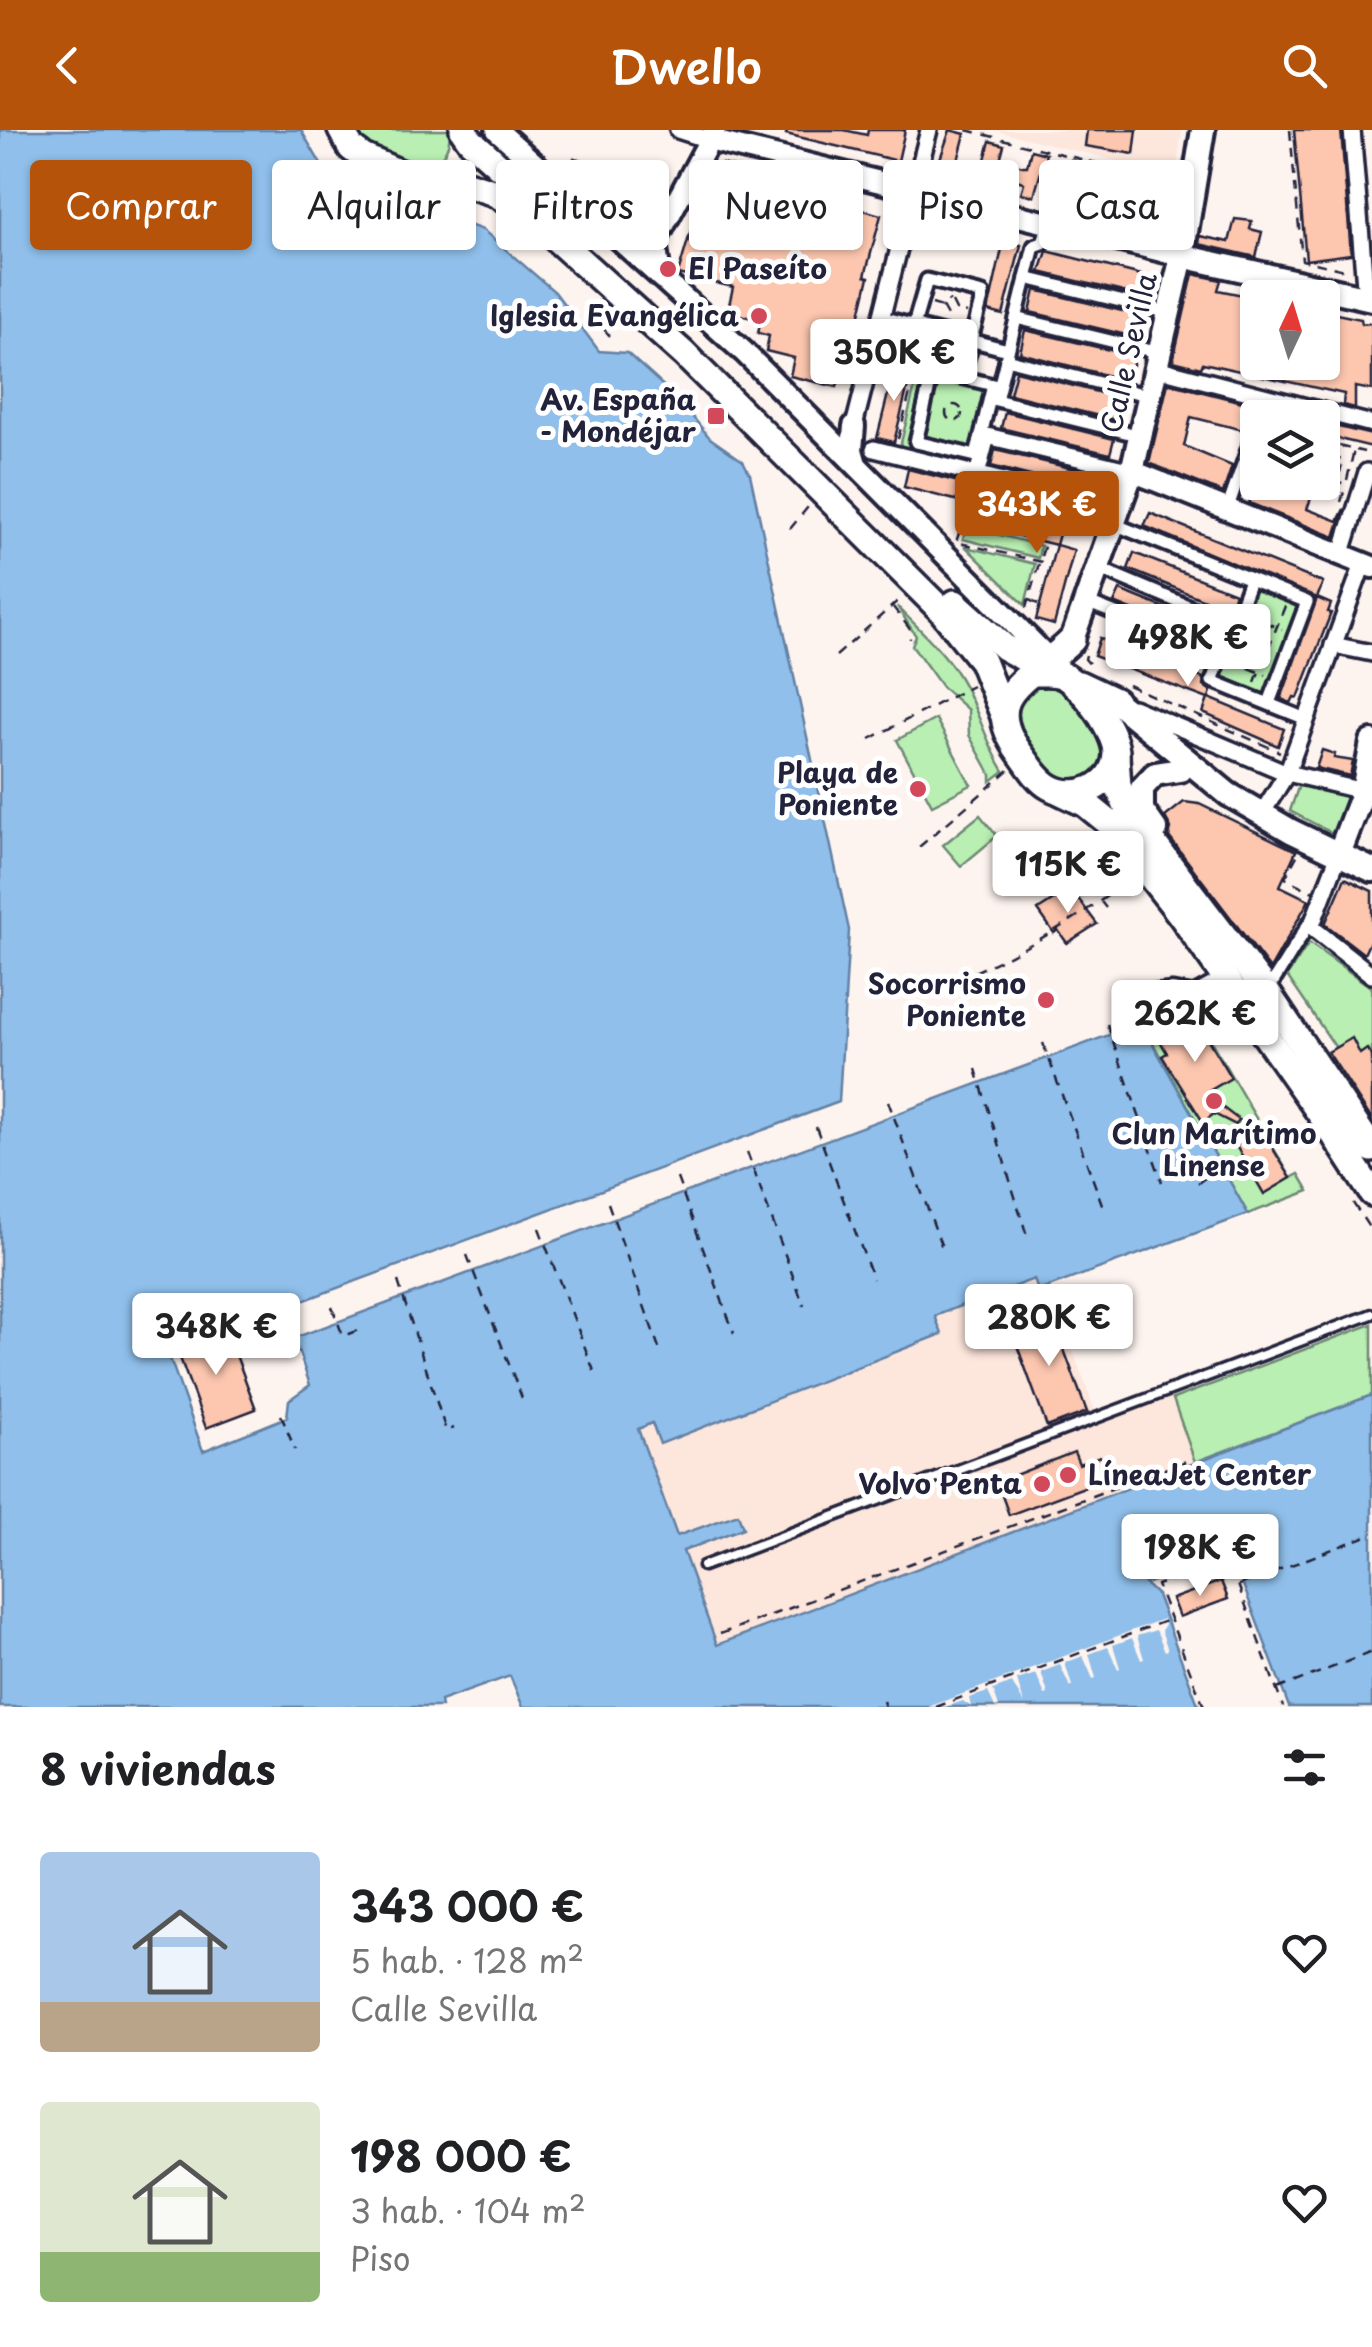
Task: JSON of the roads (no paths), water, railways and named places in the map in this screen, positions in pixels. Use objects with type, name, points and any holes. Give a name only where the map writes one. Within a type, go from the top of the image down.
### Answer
[{"type":"highway","points":[[341,130],[352,148],[370,160]]},
{"type":"highway","points":[[455,160],[462,130]]},
{"type":"highway","points":[[462,130],[682,332],[978,626],[1004,647],[1060,674],[1114,690]]},
{"type":"highway","points":[[476,186],[521,208],[684,354],[964,636],[988,672],[1008,737],[1038,776],[1108,822],[1227,973],[1266,992],[1372,1149]]},
{"type":"highway","points":[[1060,674],[1072,640]]},
{"type":"highway","points":[[1003,714],[1009,693],[1060,674]]},
{"type":"highway","points":[[1060,674],[1107,724],[1111,772],[1128,810],[1227,973],[1372,1193]]},
{"type":"highway","points":[[1062,792],[1083,792],[1111,772]]},
{"type":"main road","name":"Calle Sevilla","points":[[1072,640],[1132,472],[1182,256],[1204,130]]},
{"type":"main road","points":[[1182,256],[1369,299]]},
{"type":"main road","points":[[1114,690],[1209,780],[1330,857],[1372,870]]},
{"type":"main road","points":[[1330,857],[1365,795],[1372,742]]},
{"type":"main road","points":[[1111,772],[1180,770],[1209,780]]},
{"type":"main road","points":[[1180,770],[1162,771],[1150,777],[1140,796],[1142,810],[1240,938],[1227,973]]},
{"type":"street","points":[[497,130],[531,160]]},
{"type":"street","points":[[678,130],[712,135],[883,180]]},
{"type":"street","points":[[921,160],[929,130]]},
{"type":"street","points":[[1352,130],[1369,299]]},
{"type":"street","points":[[669,216],[712,135]]},
{"type":"street","points":[[980,468],[997,383],[1034,246],[1039,244]]},
{"type":"street","points":[[633,250],[824,432],[1060,674]]},
{"type":"street","points":[[656,250],[660,275]]},
{"type":"street","points":[[856,464],[852,450],[854,426],[898,250]]},
{"type":"street","points":[[1159,250],[1182,256]]},
{"type":"street","points":[[1026,278],[1169,313]]},
{"type":"street","points":[[914,325],[927,280],[983,294],[971,340]]},
{"type":"street","points":[[881,317],[971,340],[1150,396]]},
{"type":"street","points":[[1016,318],[1261,396],[1372,424]]},
{"type":"street","points":[[873,349],[929,364],[933,370],[997,383]]},
{"type":"street","points":[[901,456],[916,442],[933,370]]},
{"type":"street","points":[[980,468],[997,383]]},
{"type":"street","points":[[1228,510],[1261,396]]},
{"type":"street","points":[[996,400],[1141,436]]},
{"type":"street","points":[[824,432],[843,434],[854,426]]},
{"type":"street","points":[[987,436],[1132,472],[1368,566],[1289,766],[1261,815]]},
{"type":"street","points":[[916,442],[1116,517],[1250,580],[1307,602],[1269,703]]},
{"type":"street","points":[[874,449],[980,468]]},
{"type":"street","points":[[1341,556],[1367,472]]},
{"type":"street","points":[[1098,568],[1235,618]]},
{"type":"street","points":[[1250,580],[1212,681],[1306,719]]},
{"type":"street","points":[[1086,602],[1221,656]]},
{"type":"street","points":[[1334,645],[1372,653]]},
{"type":"street","points":[[1114,690],[1365,795]]},
{"type":"street","points":[[1266,992],[1310,922],[1330,857]]},
{"type":"street","points":[[1310,922],[1318,935],[1372,975]]},
{"type":"lane","points":[[684,354],[706,392]]},
{"type":"lane","points":[[744,429],[769,438]]},
{"type":"lane","points":[[1194,992],[1172,988],[1147,992],[1153,1001],[1163,1004],[1194,992],[1227,973]]},
{"type":"lane","points":[[703,1566],[1372,1314]]},
{"type":"water","points":[[0,130],[301,130],[318,160],[272,160],[272,250],[476,250],[476,227],[483,230],[496,241],[496,250],[506,250],[555,292],[599,351],[627,353],[678,399],[710,438],[743,461],[750,474],[849,930],[839,1102],[254,1319],[245,1300],[161,1333],[203,1451],[287,1417],[289,1400],[310,1385],[294,1338],[1141,1023],[1248,1214],[1038,1291],[1034,1279],[996,1293],[1004,1319],[992,1324],[983,1297],[935,1316],[942,1334],[660,1444],[652,1423],[638,1429],[677,1536],[738,1514],[743,1528],[683,1551],[717,1645],[1372,1395],[1372,1707],[1289,1707],[1236,1566],[1235,1550],[1145,1584],[1157,1595],[1199,1707],[523,1707],[510,1676],[440,1701],[441,1707],[0,1707]]},
{"type":"place","name":"El Paseíto","points":[[668,269]]},
{"type":"place","name":"Iglesia Evangélica","points":[[759,316]]},
{"type":"place","name":"Av. España - Mondéjar","points":[[716,416]]},
{"type":"place","name":"Playa de Poniente","points":[[918,789]]},
{"type":"place","name":"Socorrismo Poniente","points":[[1046,1000]]},
{"type":"place","name":"Clun Marítimo Linense","points":[[1214,1101]]},
{"type":"place","name":"LíneaJet Center","points":[[1068,1475]]},
{"type":"place","name":"Volvo Penta","points":[[1042,1484]]}]
